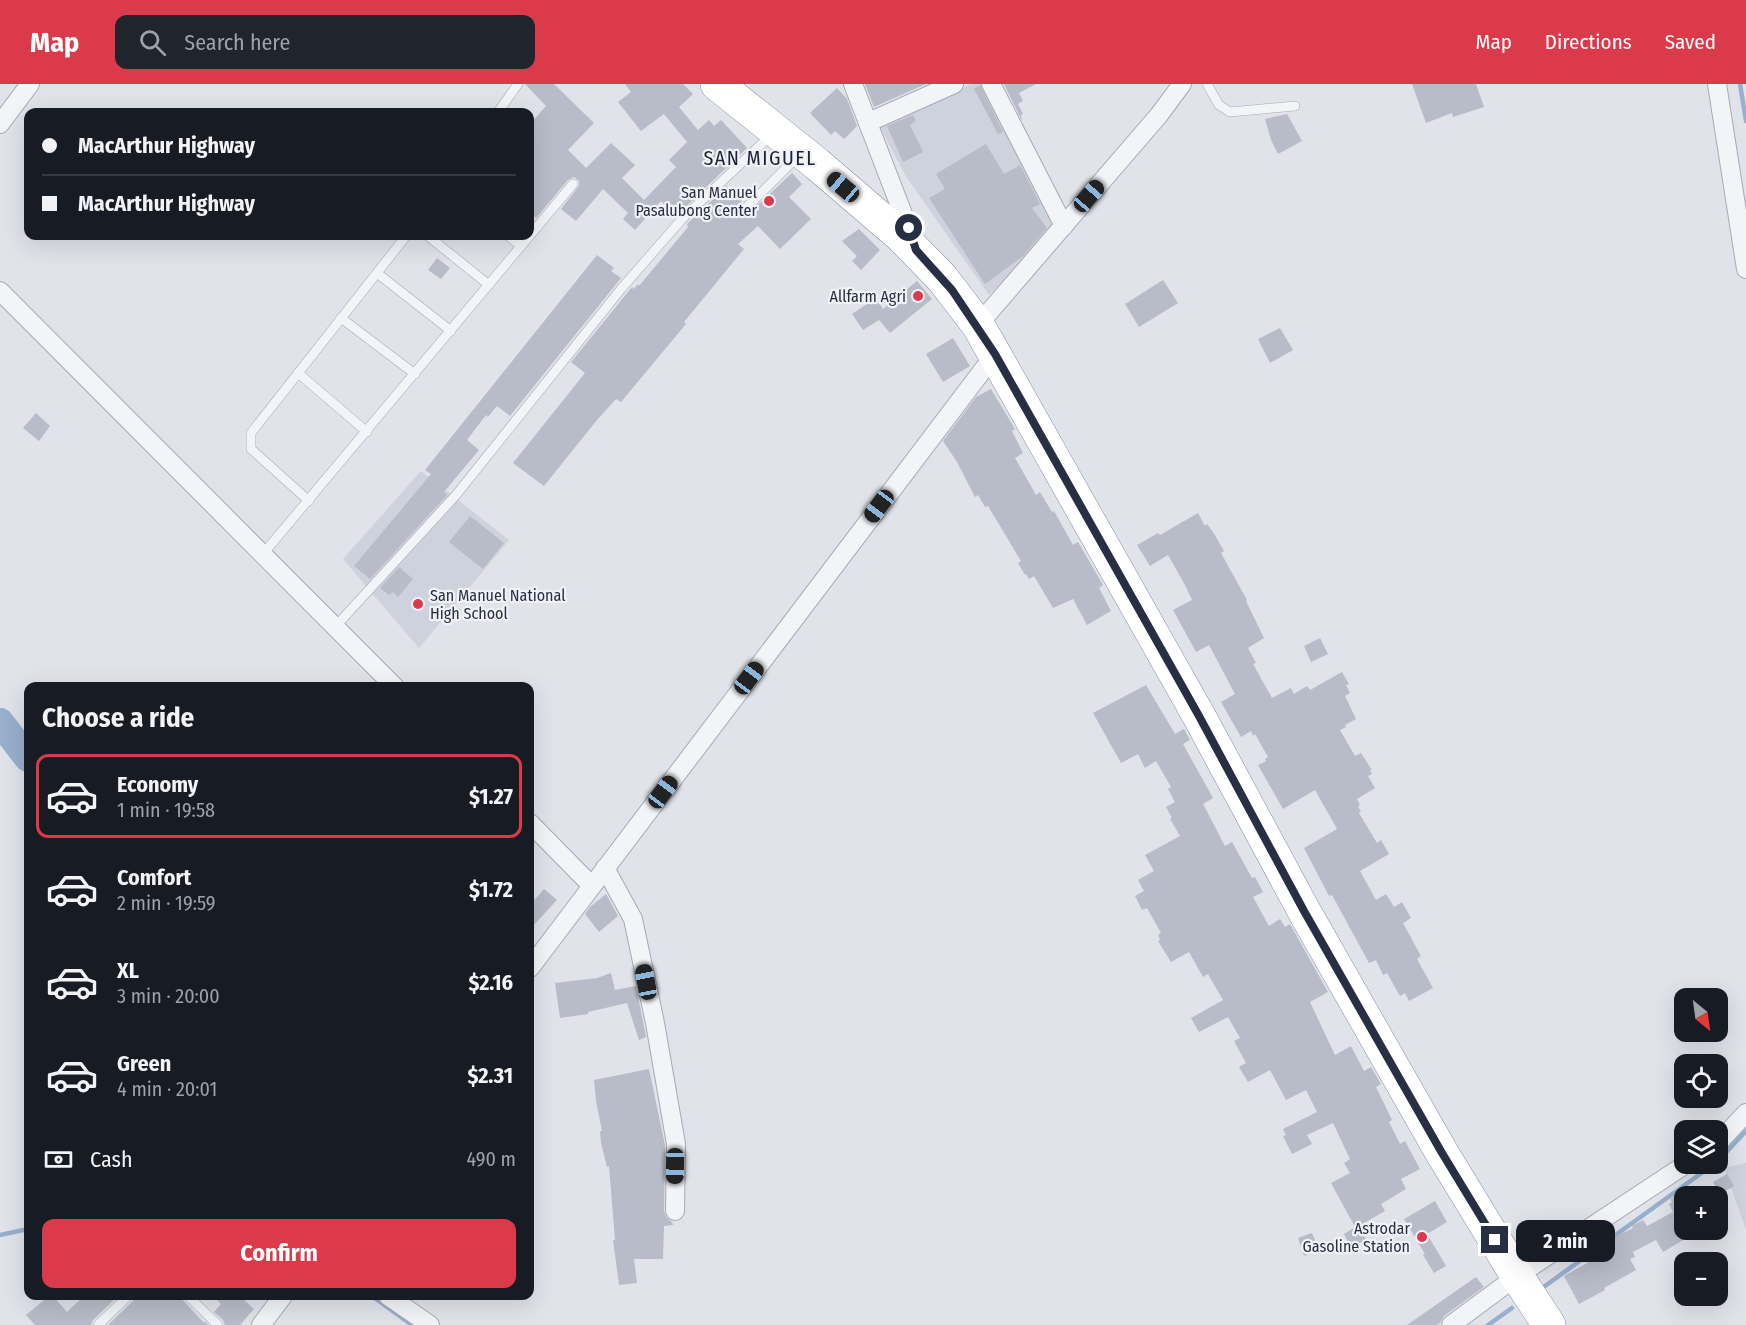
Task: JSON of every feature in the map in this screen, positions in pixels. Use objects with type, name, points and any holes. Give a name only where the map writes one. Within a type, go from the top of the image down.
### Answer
[{"type":"highway","points":[[717,84],[802,152],[916,250],[952,290],[978,325],[1199,716],[1304,911],[1442,1153],[1549,1325]]},
{"type":"street","points":[[0,124],[30,84]]},
{"type":"street","points":[[853,84],[916,250]]},
{"type":"street","points":[[869,122],[954,84]]},
{"type":"street","points":[[991,84],[1064,226]]},
{"type":"street","points":[[978,325],[1159,115],[1182,84]]},
{"type":"street","points":[[1717,84],[1746,269]]},
{"type":"street","points":[[0,291],[390,682]]},
{"type":"street","points":[[534,963],[995,354]]},
{"type":"street","points":[[534,827],[592,886]]},
{"type":"street","points":[[605,868],[633,919],[652,1012],[676,1144],[675,1211]]},
{"type":"street","points":[[1728,1132],[1746,1113]]},
{"type":"street","points":[[1451,1325],[1517,1276],[1674,1172]]},
{"type":"street","points":[[261,1325],[280,1300]]},
{"type":"street","points":[[394,1300],[430,1325]]},
{"type":"lane","points":[[501,108],[518,84]]},
{"type":"lane","points":[[1207,84],[1219,105],[1230,112],[1295,106]]},
{"type":"lane","points":[[335,627],[456,495],[621,289],[682,219],[775,132]]},
{"type":"lane","points":[[746,208],[802,152]]},
{"type":"lane","points":[[534,230],[573,184]]},
{"type":"lane","points":[[309,501],[250,449],[251,433],[403,240]]},
{"type":"lane","points":[[433,240],[489,285]]},
{"type":"lane","points":[[513,240],[521,246]]},
{"type":"lane","points":[[263,554],[526,240]]},
{"type":"lane","points":[[377,273],[451,331]]},
{"type":"lane","points":[[341,318],[415,374]]},
{"type":"lane","points":[[298,373],[367,432]]},
{"type":"lane","points":[[98,1325],[124,1300]]},
{"type":"lane","points":[[192,1300],[218,1325]]},
{"type":"shaded area","points":[[971,84],[987,84],[1063,227],[989,295],[905,175],[880,127]]},
{"type":"shaded area","name":"San Manuel National High School","points":[[421,471],[509,540],[419,648],[343,559]]},
{"type":"shaded area","points":[[1746,1163],[1746,1230],[1726,1174],[1728,1174],[1728,1167]]},
{"type":"building","points":[[525,84],[554,84],[594,123],[568,150],[586,168],[611,143],[635,165],[622,178],[644,200],[676,167],[669,160],[687,142],[664,114],[641,131],[618,102],[631,92],[625,84],[683,84],[693,94],[679,107],[698,130],[709,120],[714,126],[721,120],[747,148],[676,216],[661,201],[635,230],[623,219],[628,213],[603,189],[576,221],[561,209],[579,186],[579,181],[574,177],[568,180],[536,218],[534,216],[534,120],[546,106]]},
{"type":"building","points":[[865,84],[926,84],[874,107]]},
{"type":"building","points":[[1004,84],[1036,84],[1019,93],[1023,101],[1018,104],[1023,114],[1021,115],[1022,121]]},
{"type":"building","points":[[1412,84],[1476,84],[1484,107],[1453,117],[1452,113],[1426,123]]},
{"type":"building","points":[[980,85],[1003,132],[998,134],[974,89]]},
{"type":"building","points":[[837,88],[847,99],[857,126],[844,139],[835,131],[831,135],[810,113]]},
{"type":"building","points":[[1287,114],[1302,141],[1278,154],[1265,119]]},
{"type":"building","points":[[913,115],[916,121],[910,125],[923,152],[903,162],[887,126]]},
{"type":"building","points":[[986,144],[1004,174],[1020,165],[1040,204],[1032,208],[1047,228],[1023,256],[985,284],[929,198],[945,189],[936,174]]},
{"type":"building","points":[[792,173],[802,184],[789,197],[811,219],[780,249],[758,226],[738,244],[744,249],[684,322],[686,324],[621,402],[616,399],[597,420],[544,486],[513,463],[585,373],[571,362],[632,287],[634,289],[638,284],[639,286],[688,227],[687,224],[727,186],[742,202],[739,207],[741,212],[748,214]]},
{"type":"building","points":[[859,229],[880,250],[861,270],[852,261],[857,256],[842,241]]},
{"type":"building","points":[[597,255],[614,268],[611,271],[621,278],[510,416],[497,406],[488,417],[486,415],[467,440],[479,450],[444,492],[447,495],[370,579],[354,566],[431,474],[425,470]]},
{"type":"building","points":[[437,258],[450,268],[441,279],[428,270]]},
{"type":"building","points":[[1163,280],[1178,303],[1139,327],[1125,304]]},
{"type":"building","points":[[917,281],[932,299],[890,333],[879,320],[863,330],[852,314],[876,298],[883,309]]},
{"type":"building","points":[[1280,328],[1293,350],[1270,363],[1258,339]]},
{"type":"building","points":[[953,338],[970,366],[943,382],[926,354]]},
{"type":"building","points":[[991,389],[1015,429],[1012,431],[1023,453],[1015,458],[1036,495],[1040,492],[1052,512],[1054,511],[1073,545],[1078,542],[1103,585],[1099,588],[1111,611],[1087,625],[1073,599],[1053,608],[1034,576],[1029,579],[1025,575],[1018,563],[1021,561],[988,506],[985,507],[978,495],[975,497],[943,441],[976,397]]},
{"type":"building","points":[[36,413],[50,426],[39,441],[23,428]]},
{"type":"building","points":[[1198,513],[1224,551],[1221,553],[1247,600],[1264,638],[1248,648],[1256,663],[1253,664],[1272,698],[1291,688],[1294,694],[1307,686],[1310,690],[1342,672],[1349,684],[1346,685],[1350,693],[1345,696],[1356,719],[1340,730],[1355,756],[1361,753],[1372,770],[1370,770],[1372,774],[1368,776],[1375,788],[1357,799],[1361,812],[1359,813],[1377,843],[1381,840],[1389,854],[1360,871],[1376,900],[1386,894],[1394,907],[1402,902],[1411,918],[1403,923],[1421,956],[1417,959],[1433,988],[1409,1001],[1405,993],[1400,996],[1387,973],[1383,975],[1376,960],[1369,963],[1332,895],[1329,896],[1304,848],[1337,829],[1315,790],[1283,809],[1258,765],[1266,761],[1268,757],[1255,734],[1253,736],[1251,731],[1241,737],[1221,702],[1235,694],[1209,645],[1196,652],[1173,610],[1192,600],[1185,585],[1168,555],[1150,566],[1137,545],[1158,533],[1160,535]]},
{"type":"building","points":[[470,516],[504,543],[483,569],[449,542]]},
{"type":"building","points":[[399,567],[413,579],[398,597],[393,592],[389,595],[380,588]]},
{"type":"building","points":[[1320,638],[1328,654],[1311,662],[1304,646]]},
{"type":"building","points":[[1146,685],[1175,734],[1184,729],[1190,740],[1183,744],[1213,798],[1203,804],[1225,846],[1232,842],[1252,878],[1255,877],[1263,892],[1253,897],[1269,926],[1280,919],[1285,927],[1290,924],[1328,992],[1310,1002],[1335,1055],[1351,1046],[1364,1071],[1371,1067],[1381,1084],[1376,1087],[1392,1120],[1389,1122],[1400,1144],[1405,1141],[1420,1169],[1401,1179],[1406,1189],[1381,1204],[1385,1211],[1359,1226],[1366,1240],[1351,1248],[1344,1234],[1355,1227],[1331,1183],[1350,1173],[1344,1163],[1350,1159],[1333,1123],[1307,1135],[1312,1144],[1292,1154],[1283,1136],[1286,1135],[1283,1129],[1317,1112],[1306,1090],[1286,1100],[1270,1070],[1248,1082],[1239,1067],[1246,1063],[1234,1041],[1240,1038],[1228,1017],[1199,1032],[1191,1018],[1223,1000],[1208,974],[1203,977],[1189,952],[1171,962],[1158,941],[1160,940],[1158,935],[1161,933],[1147,908],[1142,910],[1135,896],[1144,891],[1138,880],[1154,871],[1145,855],[1180,836],[1166,807],[1175,802],[1168,789],[1171,787],[1156,761],[1145,768],[1138,754],[1121,763],[1093,713]]},
{"type":"building","points":[[544,889],[557,900],[534,925],[534,900]]},
{"type":"building","points":[[606,894],[618,916],[599,932],[585,914]]},
{"type":"building","points":[[611,973],[615,990],[636,986],[646,1037],[639,1040],[627,1003],[588,1012],[588,1014],[560,1018],[555,983],[597,978]]},
{"type":"building","points":[[649,1069],[665,1145],[664,1211],[673,1225],[664,1226],[663,1259],[634,1259],[637,1283],[619,1285],[613,1240],[615,1240],[609,1166],[607,1167],[601,1143],[600,1131],[602,1131],[594,1080]]},
{"type":"building","points":[[1727,1174],[1734,1186],[1728,1189],[1728,1186],[1715,1186],[1713,1182]]},
{"type":"building","points":[[1674,1196],[1674,1240],[1683,1240],[1663,1252],[1656,1240],[1633,1252],[1635,1257],[1630,1259],[1636,1270],[1579,1304],[1564,1276],[1614,1248],[1609,1240],[1633,1228],[1632,1226],[1643,1220],[1647,1226],[1673,1212],[1669,1204],[1672,1202],[1670,1199]]},
{"type":"building","points":[[1435,1201],[1447,1222],[1427,1234],[1446,1266],[1434,1273],[1404,1219]]},
{"type":"building","points":[[1312,1233],[1319,1250],[1304,1256],[1298,1238]]},
{"type":"building","points":[[1476,1277],[1484,1287],[1444,1316],[1440,1323],[1437,1325],[1407,1325]]},
{"type":"building","points":[[44,1300],[56,1300],[67,1312],[80,1300],[114,1300],[93,1320],[91,1325],[35,1325],[26,1315]]},
{"type":"building","points":[[183,1300],[208,1325],[108,1325],[133,1301]]},
{"type":"building","points":[[217,1300],[244,1300],[254,1309],[240,1325],[225,1325],[214,1312],[221,1304]]},
{"type":"waterway","points":[[1740,84],[1746,121]]},
{"type":"waterway","points":[[0,722],[24,753]]},
{"type":"waterway","points":[[1728,1150],[1746,1131]]},
{"type":"waterway","points":[[1545,1286],[1700,1174]]},
{"type":"waterway","points":[[0,1235],[24,1230]]},
{"type":"waterway","points":[[378,1300],[412,1325]]},
{"type":"waterway","points":[[1488,1325],[1512,1308]]},
{"type":"place","name":"San Manuel Pasalubong Center","points":[[769,201]]},
{"type":"place","name":"Allfarm Agri","points":[[918,296]]},
{"type":"place","name":"San Manuel National High School","points":[[418,604]]},
{"type":"place","name":"Astrodar Gasoline Station","points":[[1422,1237]]},
{"type":"district","name":"SAN MIGUEL","points":[[760,158]]},
{"type":"route","points":[[909,228],[916,250],[952,290],[978,325],[995,354],[1199,716],[1304,911],[1442,1153],[1495,1240]]}]
